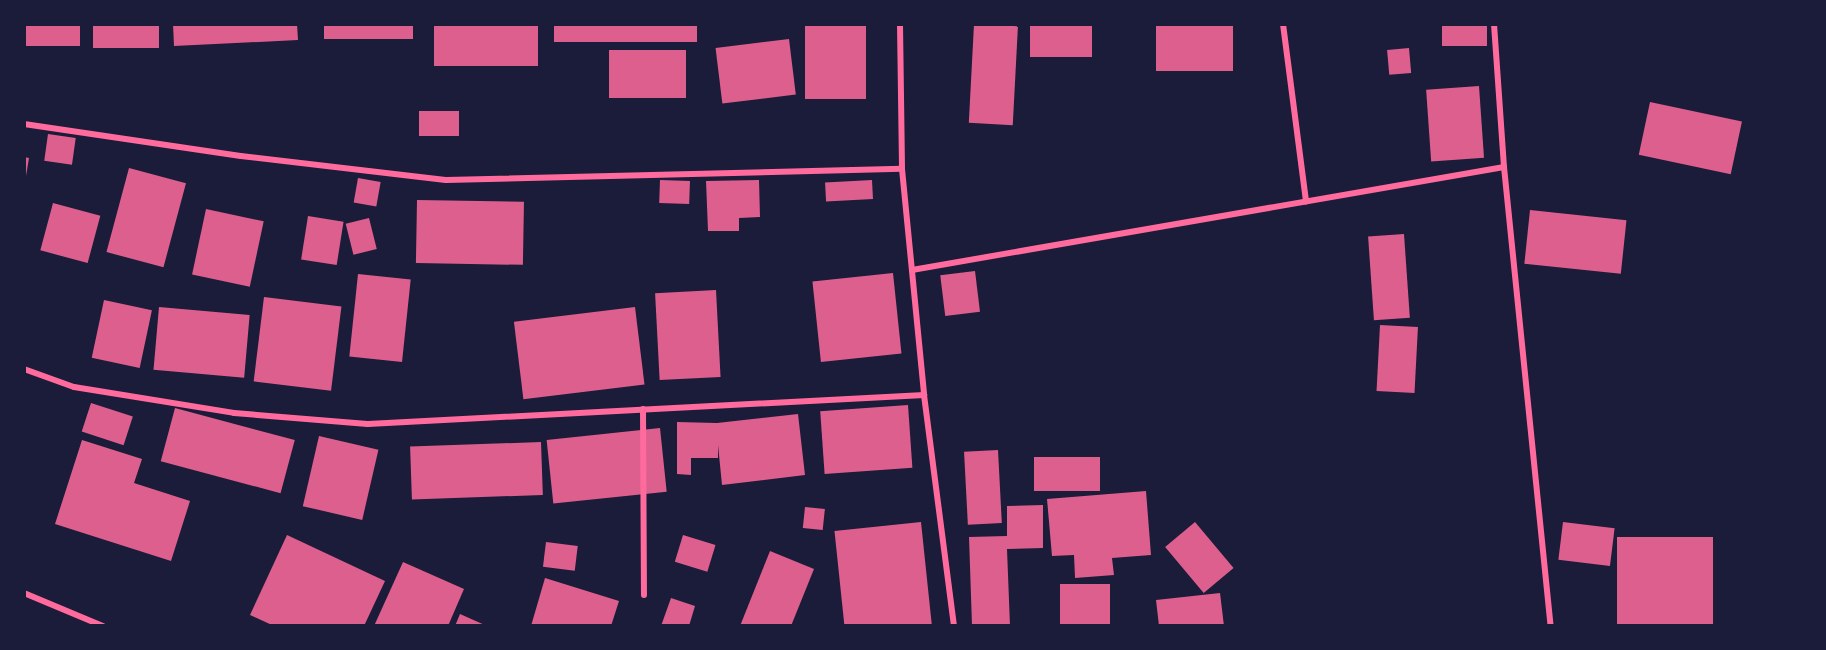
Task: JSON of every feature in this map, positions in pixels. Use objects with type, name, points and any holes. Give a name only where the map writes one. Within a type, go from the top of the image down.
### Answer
[{"type":"street","points":[[900,24],[903,169],[912,270],[924,394],[954,626]]},
{"type":"street","points":[[1283,24],[1306,202]]},
{"type":"street","points":[[1494,24],[1504,167],[1551,626]]},
{"type":"street","points":[[24,124],[241,156],[446,180],[903,169]]},
{"type":"street","points":[[912,270],[1504,167]]},
{"type":"street","points":[[24,369],[74,387],[234,413],[368,424],[924,394]]},
{"type":"street","points":[[643,409],[645,595]]},
{"type":"street","points":[[24,593],[103,626]]},
{"type":"building","points":[[24,24],[80,24],[80,46],[24,46]]},
{"type":"building","points":[[93,24],[159,24],[159,48],[93,48]]},
{"type":"building","points":[[173,24],[297,24],[298,40],[174,46]]},
{"type":"building","points":[[324,24],[413,24],[413,39],[324,39]]},
{"type":"building","points":[[434,24],[538,24],[538,66],[434,66]]},
{"type":"building","points":[[554,24],[697,24],[697,42],[554,42]]},
{"type":"building","points":[[805,24],[866,24],[866,99],[805,99]]},
{"type":"building","points":[[974,24],[1018,26],[1013,125],[969,123]]},
{"type":"building","points":[[1030,24],[1092,24],[1092,57],[1030,57]]},
{"type":"building","points":[[1156,24],[1233,24],[1233,71],[1156,71]]},
{"type":"building","points":[[1442,24],[1487,24],[1487,46],[1442,46]]},
{"type":"building","points":[[789,39],[796,95],[722,104],[716,48]]},
{"type":"building","points":[[1409,48],[1411,73],[1389,75],[1387,50]]},
{"type":"building","points":[[609,50],[686,50],[686,98],[609,98]]},
{"type":"building","points":[[1479,86],[1484,158],[1431,162],[1426,90]]},
{"type":"building","points":[[1650,102],[1742,122],[1731,174],[1639,155]]},
{"type":"building","points":[[419,111],[459,111],[459,136],[419,136]]},
{"type":"building","points":[[48,134],[76,138],[72,165],[44,161]]},
{"type":"building","points":[[24,157],[29,158],[25,182],[24,181]]},
{"type":"building","points":[[129,168],[186,183],[163,267],[106,252]]},
{"type":"building","points":[[358,178],[381,182],[376,207],[354,203]]},
{"type":"building","points":[[660,180],[690,181],[689,204],[659,203]]},
{"type":"building","points":[[759,180],[760,217],[739,218],[739,231],[708,231],[706,181]]},
{"type":"building","points":[[872,180],[873,199],[826,201],[825,182]]},
{"type":"building","points":[[417,200],[524,202],[523,265],[416,263]]},
{"type":"building","points":[[53,203],[100,216],[88,263],[40,250]]},
{"type":"building","points":[[206,209],[264,221],[250,287],[192,275]]},
{"type":"building","points":[[1530,210],[1626,220],[1621,274],[1524,264]]},
{"type":"building","points":[[308,216],[344,222],[337,265],[301,259]]},
{"type":"building","points":[[369,218],[377,249],[353,255],[346,224]]},
{"type":"building","points":[[1404,234],[1410,318],[1374,320],[1368,237]]},
{"type":"building","points":[[975,271],[980,312],[945,316],[940,275]]},
{"type":"building","points":[[893,273],[901,354],[821,362],[812,281]]},
{"type":"building","points":[[358,274],[411,280],[402,362],[349,357]]},
{"type":"building","points":[[716,290],[721,377],[660,380],[655,293]]},
{"type":"building","points":[[264,297],[341,307],[331,391],[254,381]]},
{"type":"building","points":[[104,300],[152,310],[140,368],[92,358]]},
{"type":"building","points":[[159,307],[250,315],[244,378],[154,370]]},
{"type":"building","points":[[635,307],[645,384],[523,399],[514,322]]},
{"type":"building","points":[[1380,325],[1418,327],[1414,393],[1377,391]]},
{"type":"building","points":[[91,403],[133,417],[124,445],[82,432]]},
{"type":"building","points":[[908,405],[912,468],[825,474],[820,411]]},
{"type":"building","points":[[175,408],[295,440],[281,493],[161,461]]},
{"type":"building","points":[[798,414],[805,475],[722,485],[718,445],[718,458],[691,458],[691,475],[677,474],[677,422],[717,423]]},
{"type":"building","points":[[660,428],[667,492],[553,504],[547,440]]},
{"type":"building","points":[[319,436],[378,450],[362,520],[303,506]]},
{"type":"building","points":[[82,440],[142,459],[134,483],[190,501],[171,561],[55,524]]},
{"type":"building","points":[[541,442],[543,495],[412,500],[410,447]]},
{"type":"building","points":[[998,450],[1002,523],[968,525],[964,452]]},
{"type":"building","points":[[1034,457],[1100,457],[1100,491],[1034,491]]},
{"type":"building","points":[[1146,491],[1151,555],[1112,558],[1114,575],[1075,578],[1074,555],[1052,556],[1047,499]]},
{"type":"building","points":[[1043,505],[1043,548],[1007,549],[1010,626],[972,626],[969,537],[1007,536],[1007,506]]},
{"type":"building","points":[[805,507],[825,509],[823,530],[803,528]]},
{"type":"building","points":[[921,522],[932,626],[844,626],[834,531]]},
{"type":"building","points":[[1195,522],[1234,568],[1204,593],[1165,547]]},
{"type":"building","points":[[1563,522],[1615,528],[1610,566],[1558,560]]},
{"type":"building","points":[[287,535],[385,581],[364,626],[274,626],[250,615]]},
{"type":"building","points":[[683,535],[716,545],[707,572],[675,562]]},
{"type":"building","points":[[1617,537],[1713,537],[1713,626],[1617,626]]},
{"type":"building","points":[[546,542],[578,546],[575,571],[543,567]]},
{"type":"building","points":[[770,551],[814,569],[791,626],[740,626]]},
{"type":"building","points":[[403,562],[464,589],[448,626],[374,626]]},
{"type":"building","points":[[545,578],[619,601],[611,626],[531,626]]},
{"type":"building","points":[[1060,584],[1110,584],[1110,626],[1060,626]]},
{"type":"building","points":[[1220,593],[1224,626],[1159,626],[1156,600]]},
{"type":"building","points":[[671,598],[695,606],[689,626],[661,626]]},
{"type":"building","points":[[460,614],[487,626],[455,626]]}]
